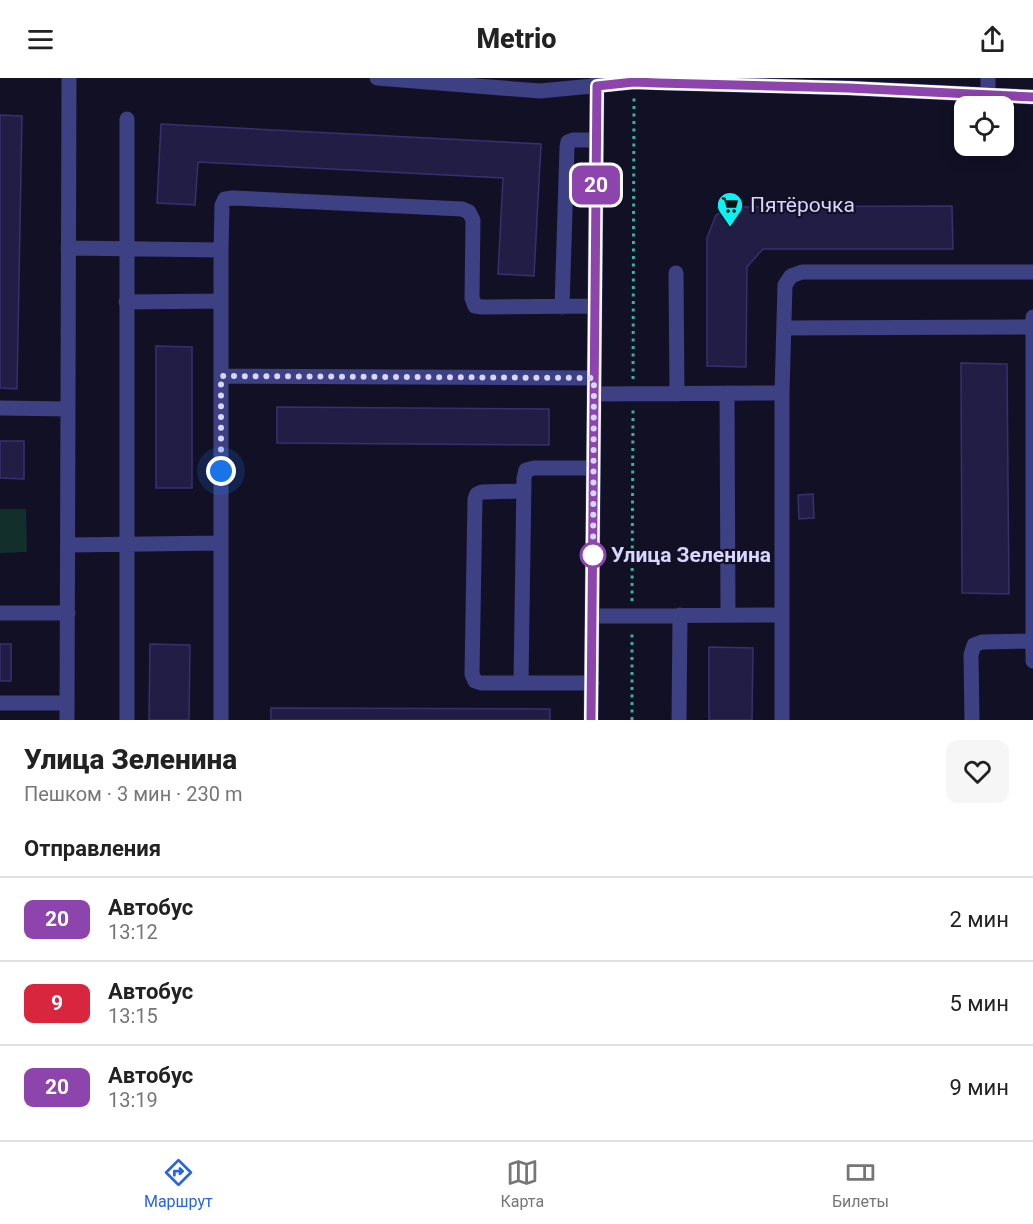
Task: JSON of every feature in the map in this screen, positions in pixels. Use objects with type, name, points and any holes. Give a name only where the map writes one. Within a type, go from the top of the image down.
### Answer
[{"type":"street","points":[[67,720],[69,78]]},
{"type":"street","points":[[376,78],[540,91],[597,82],[634,82],[1033,97]]},
{"type":"street","points":[[988,78],[988,95]]},
{"type":"street","points":[[591,720],[597,82]]},
{"type":"street","points":[[127,119],[127,720]]},
{"type":"street","points":[[562,307],[568,142],[596,140]]},
{"type":"street","points":[[221,720],[221,250],[222,205],[225,199],[462,209],[469,212],[474,220],[472,298],[476,306],[595,306]]},
{"type":"street","points":[[68,248],[221,250]]},
{"type":"street","points":[[783,720],[782,393],[785,285],[791,276],[802,272],[1033,272]]},
{"type":"street","points":[[676,273],[677,394]]},
{"type":"street","points":[[126,302],[221,301]]},
{"type":"street","points":[[1033,317],[1033,661]]},
{"type":"street","points":[[784,328],[1033,327]]},
{"type":"street","points":[[221,376],[594,378]]},
{"type":"street","points":[[727,393],[728,615]]},
{"type":"street","points":[[594,394],[782,393]]},
{"type":"street","points":[[0,408],[68,409]]},
{"type":"street","points":[[521,683],[526,470],[593,468]]},
{"type":"street","points":[[524,491],[482,492],[477,494],[475,499],[472,674],[475,681],[482,683],[592,683]]},
{"type":"street","points":[[68,545],[221,543]]},
{"type":"street","points":[[0,613],[68,613]]},
{"type":"street","points":[[679,720],[680,615]]},
{"type":"street","points":[[593,616],[782,615]]},
{"type":"street","points":[[972,720],[971,655],[974,645],[982,642],[1033,641]]},
{"type":"street","points":[[0,703],[68,703]]},
{"type":"green space","points":[[0,509],[26,509],[27,552],[0,553]]},
{"type":"building","points":[[0,115],[22,116],[17,389],[0,388]]},
{"type":"building","points":[[161,124],[541,144],[534,276],[498,274],[503,178],[198,162],[195,205],[157,203]]},
{"type":"building","points":[[952,206],[953,249],[763,249],[747,267],[746,367],[707,366],[707,238],[716,215],[731,207]]},
{"type":"building","points":[[156,346],[192,347],[192,488],[156,488]]},
{"type":"building","points":[[961,363],[1007,364],[1009,594],[962,593]]},
{"type":"building","points":[[277,407],[549,409],[549,445],[277,443]]},
{"type":"building","points":[[0,441],[24,441],[24,479],[0,478]]},
{"type":"building","points":[[813,494],[814,518],[799,519],[798,495]]},
{"type":"building","points":[[0,644],[11,644],[11,681],[0,681]]},
{"type":"building","points":[[150,644],[190,645],[189,720],[149,720]]},
{"type":"building","points":[[709,647],[753,648],[752,720],[709,720]]},
{"type":"building","points":[[271,708],[550,709],[550,720],[271,720]]},
{"type":"bus line","name":"20","points":[[591,720],[597,86],[634,82],[848,88],[1033,97]]},
{"type":"place","name":"Пятёрочка","points":[[730,228]]},
{"type":"place","name":"Улица Зеленина","points":[[593,555]]},
{"type":"route","points":[[221,471],[221,376],[594,378],[593,555]]}]
